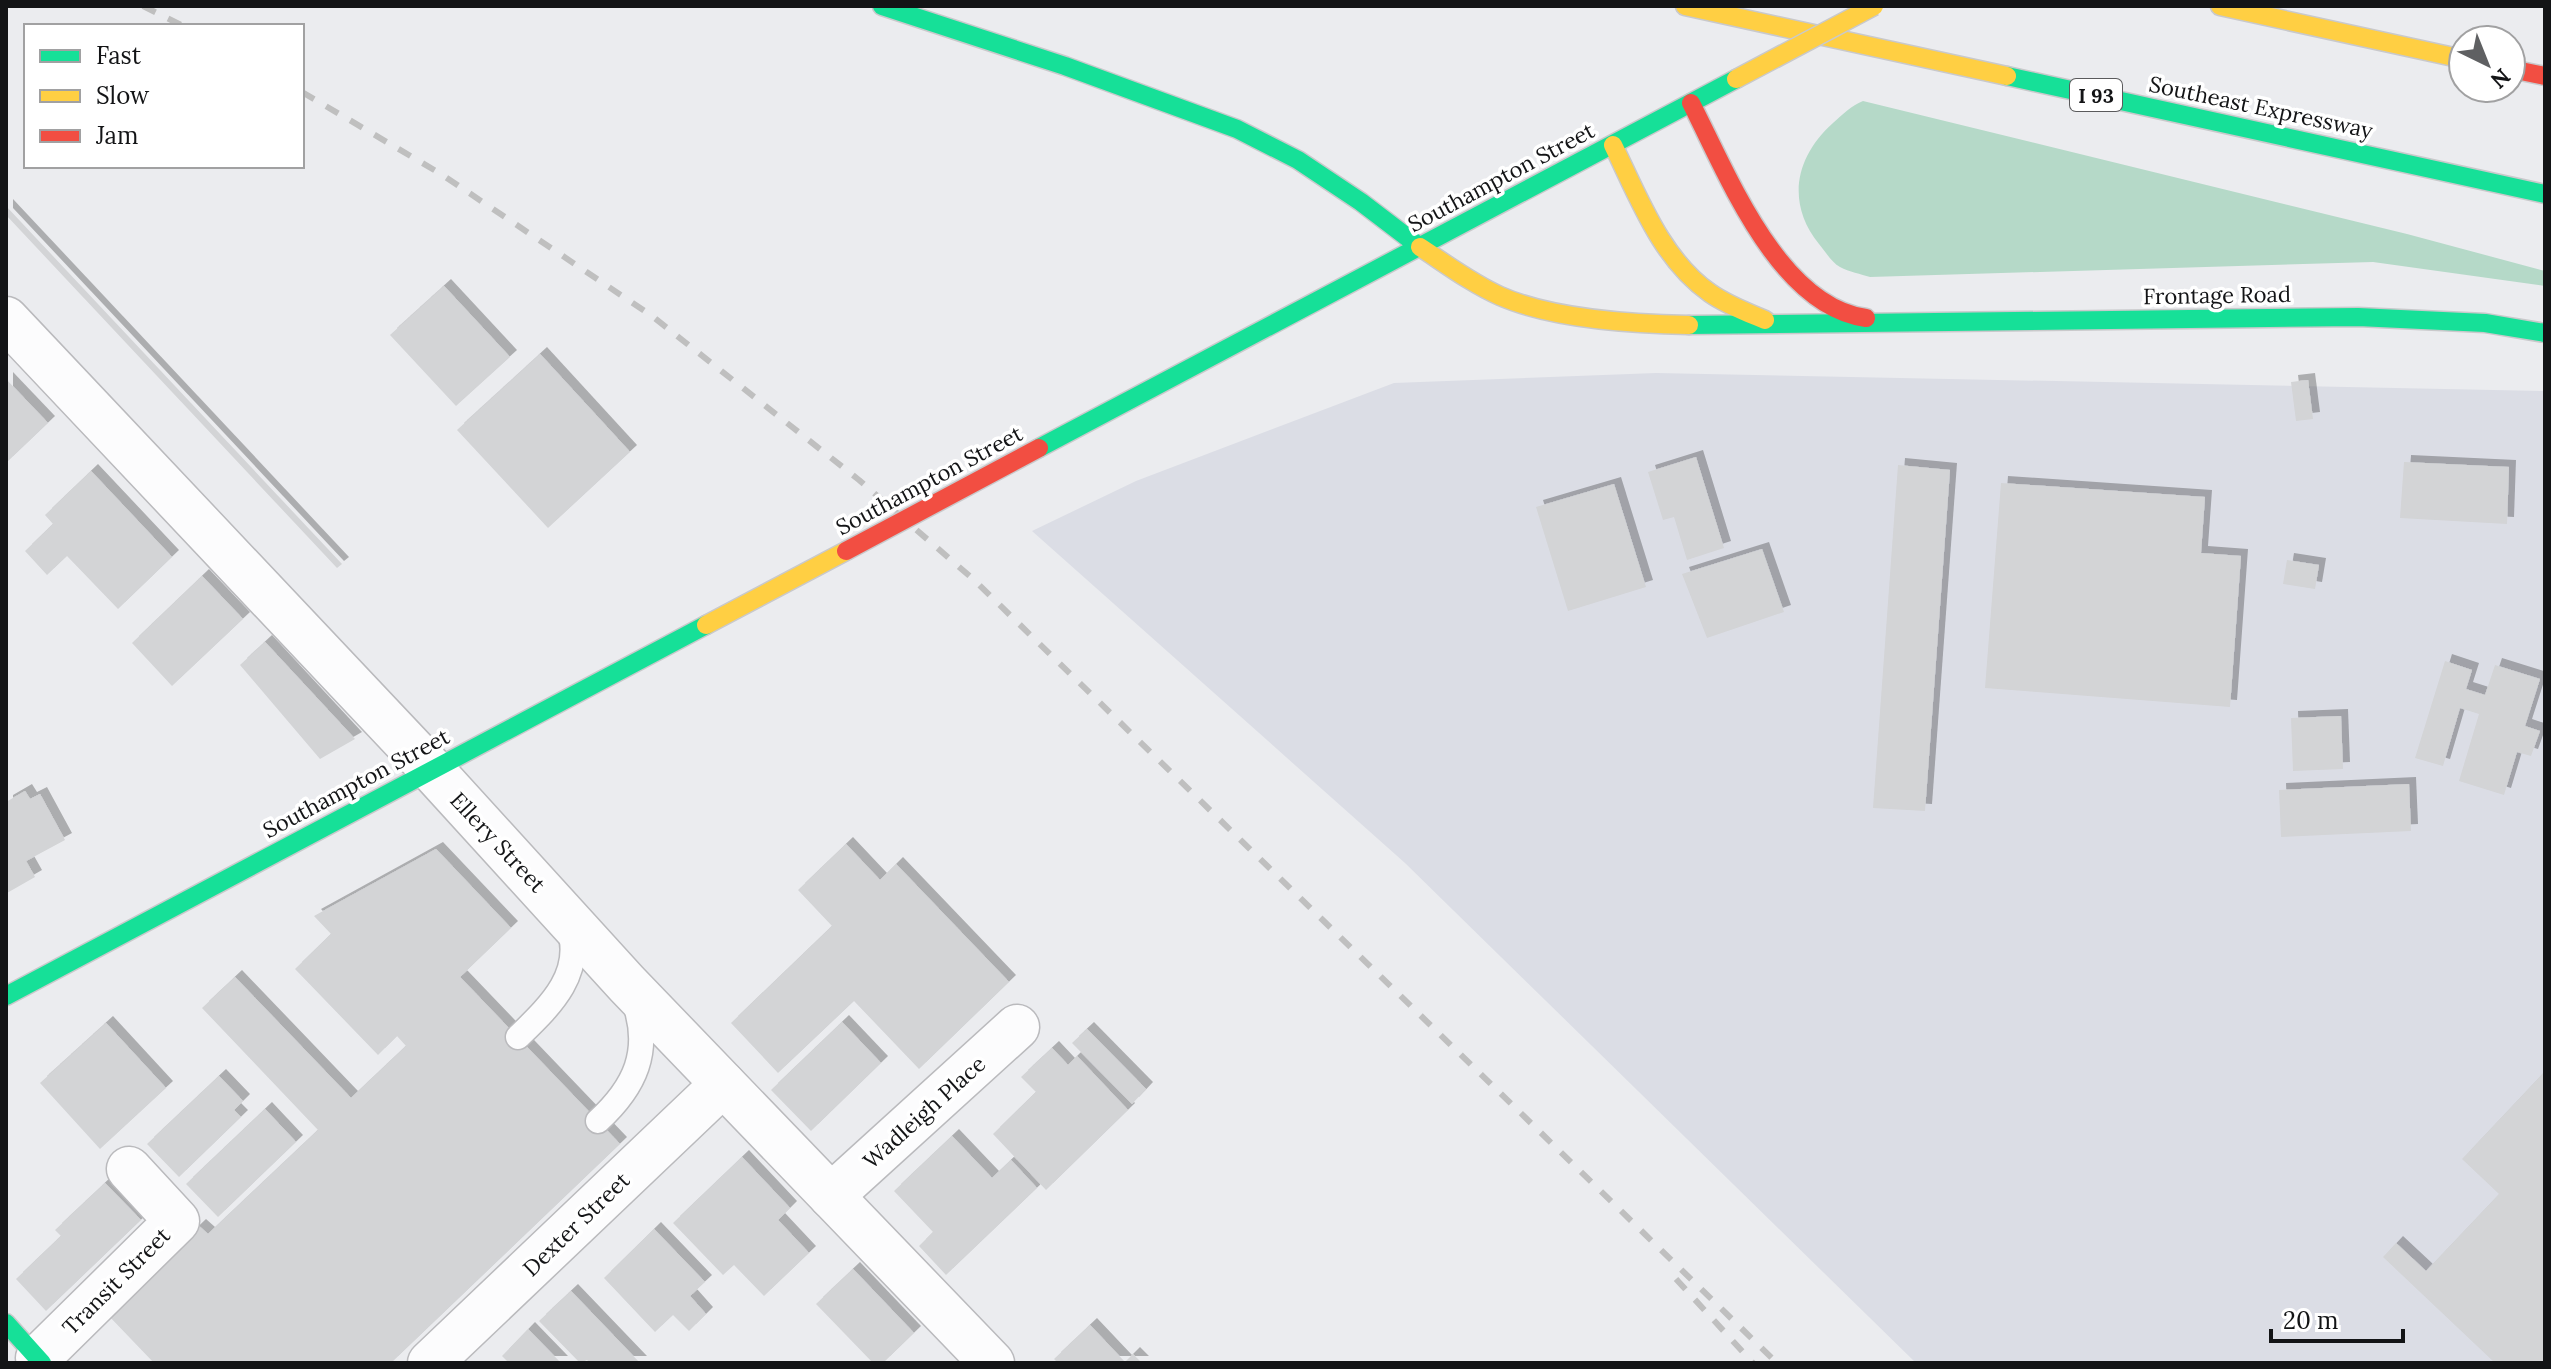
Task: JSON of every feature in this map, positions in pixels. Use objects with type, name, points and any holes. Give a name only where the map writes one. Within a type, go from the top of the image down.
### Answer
[{"type":"main road","name":"Frontage Road","points":[[882,6],[1065,66],[1237,129],[1298,160],[1471,281],[1500,296],[1544,312],[1663,325],[2358,317],[2485,323],[2545,333]]},
{"type":"main road","name":"Southeast Expressway","points":[[1685,6],[2545,194]]},
{"type":"main road","name":"Southampton Street","points":[[6,996],[1874,6]]},
{"type":"main road","points":[[2220,6],[2447,56]]},
{"type":"main road","name":"Frontage Road","points":[[1691,103],[1761,234],[1787,269],[1815,297],[1843,314],[1888,322]]},
{"type":"main road","points":[[1613,145],[1669,253],[1686,275],[1730,306],[1782,325]]},
{"type":"main road","points":[[2506,186],[2545,204]]},
{"type":"main road","points":[[6,1323],[40,1360]]},
{"type":"street","name":"Ellery Street","points":[[6,319],[432,770],[627,984],[992,1363]]},
{"type":"street","name":"Wadleigh Place","points":[[831,1196],[1017,1027]]},
{"type":"street","name":"Dexter Street","points":[[430,1363],[723,1084]]},
{"type":"street","name":"Transit Street","points":[[40,1360],[177,1221],[129,1169]]},
{"type":"lane","points":[[518,1037],[555,1000],[569,975],[572,944],[562,912]]},
{"type":"lane","points":[[598,1121],[628,1090],[639,1057],[640,1020],[627,984]]},
{"type":"shaded area","points":[[1656,373],[2545,391],[2545,1363],[1916,1363],[1405,863],[1032,531],[1136,481],[1394,383]]},
{"type":"green space","points":[[1863,101],[2407,234],[2545,271],[2545,286],[2373,262],[1870,277],[1844,269],[1831,260],[1809,228],[1799,197],[1799,181],[1810,150],[1833,123]]},
{"type":"building","points":[[6,206],[342,564],[337,568],[6,215]]},
{"type":"building","points":[[444,286],[510,357],[456,406],[390,335]]},
{"type":"building","points":[[540,354],[630,452],[548,528],[457,430]]},
{"type":"building","points":[[6,379],[48,423],[6,463]]},
{"type":"building","points":[[2308,380],[2313,419],[2296,421],[2291,382]]},
{"type":"building","points":[[1696,457],[1724,548],[1687,560],[1674,517],[1663,520],[1648,472]]},
{"type":"building","points":[[2404,462],[2509,467],[2507,524],[2400,518]]},
{"type":"building","points":[[1898,465],[1950,470],[1925,811],[1873,808]]},
{"type":"building","points":[[91,471],[172,557],[118,609],[67,556],[47,575],[25,551],[53,524],[45,515]]},
{"type":"building","points":[[2001,483],[2205,497],[2201,553],[2241,556],[2230,707],[1985,688]]},
{"type":"building","points":[[1614,484],[1646,587],[1568,611],[1536,507]]},
{"type":"building","points":[[1762,549],[1784,612],[1707,638],[1682,574]]},
{"type":"building","points":[[2287,560],[2319,565],[2315,589],[2283,584]]},
{"type":"building","points":[[202,576],[243,619],[172,686],[132,643]]},
{"type":"building","points":[[265,642],[355,739],[320,759],[240,665]]},
{"type":"building","points":[[2445,661],[2472,670],[2466,689],[2485,695],[2495,665],[2540,679],[2525,726],[2540,731],[2531,756],[2517,752],[2504,795],[2459,781],[2479,714],[2460,708],[2443,766],[2415,758]]},
{"type":"building","points":[[2341,716],[2343,769],[2293,771],[2291,718]]},
{"type":"building","points":[[2409,784],[2411,831],[2281,837],[2279,790]]},
{"type":"building","points":[[25,791],[30,799],[40,794],[65,840],[26,861],[35,877],[7,893],[6,802]]},
{"type":"building","points":[[846,844],[880,880],[896,864],[1009,982],[919,1069],[854,1001],[778,1073],[731,1023],[832,926],[798,890]]},
{"type":"building","points":[[436,849],[511,928],[460,977],[620,1144],[391,1363],[154,1363],[107,1314],[199,1226],[208,1234],[318,1130],[202,1008],[235,977],[351,1098],[406,1046],[397,1036],[378,1055],[295,969],[331,934],[314,916]]},
{"type":"building","points":[[842,1022],[881,1063],[811,1131],[771,1090]]},
{"type":"building","points":[[106,1023],[166,1088],[100,1149],[40,1083]]},
{"type":"building","points":[[1087,1029],[1146,1089],[1132,1104],[1072,1043]]},
{"type":"building","points":[[1052,1048],[1068,1065],[1077,1056],[1128,1110],[1046,1190],[993,1134],[1036,1092],[1021,1077]]},
{"type":"building","points":[[2545,1071],[2545,1363],[2495,1363],[2383,1257],[2396,1243],[2426,1271],[2499,1194],[2462,1159]]},
{"type":"building","points":[[219,1076],[243,1101],[234,1110],[241,1117],[179,1177],[147,1144]]},
{"type":"building","points":[[265,1109],[296,1142],[218,1217],[186,1184]]},
{"type":"building","points":[[952,1136],[992,1178],[1011,1160],[1037,1188],[946,1275],[919,1246],[933,1232],[894,1191]]},
{"type":"building","points":[[742,1157],[790,1208],[778,1220],[809,1253],[764,1296],[734,1265],[723,1275],[673,1223]]},
{"type":"building","points":[[105,1183],[141,1220],[46,1311],[16,1279],[61,1236],[55,1230]]},
{"type":"building","points":[[654,1229],[705,1282],[690,1296],[706,1314],[689,1331],[673,1315],[655,1332],[604,1278]]},
{"type":"building","points":[[853,1269],[914,1333],[883,1363],[873,1363],[816,1304]]},
{"type":"building","points":[[571,1291],[640,1363],[590,1363],[587,1360],[580,1363],[539,1321]]},
{"type":"building","points":[[1090,1325],[1125,1362],[1133,1354],[1142,1363],[1058,1363],[1054,1359]]},
{"type":"building","points":[[528,1329],[561,1363],[509,1363],[502,1356]]},
{"type":"railway","points":[[143,6],[179,24]]},
{"type":"railway","points":[[304,93],[441,174],[652,316],[859,480],[973,579],[1777,1363]]},
{"type":"railway","points":[[1676,1279],[1753,1363]]},
{"type":"traffic: fast","points":[[882,6],[1065,66],[1237,129],[1298,160],[1420,247]]},
{"type":"traffic: fast","points":[[2007,76],[2545,194]]},
{"type":"traffic: fast","points":[[1039,448],[1736,79]]},
{"type":"traffic: fast","points":[[1689,325],[2358,317],[2485,323],[2545,333]]},
{"type":"traffic: fast","points":[[6,996],[706,625]]},
{"type":"traffic: fast","points":[[6,1323],[42,1363]]},
{"type":"traffic: slow","points":[[1685,6],[2007,76]]},
{"type":"traffic: slow","points":[[1736,79],[1874,6]]},
{"type":"traffic: slow","points":[[2220,6],[2447,56]]},
{"type":"traffic: slow","points":[[1613,145],[1652,225],[1678,263],[1716,297],[1765,320]]},
{"type":"traffic: slow","points":[[1420,247],[1479,285],[1521,304],[1593,319],[1689,325]]},
{"type":"traffic: slow","points":[[706,625],[846,551]]},
{"type":"traffic: jam","points":[[2527,72],[2545,76]]},
{"type":"traffic: jam","points":[[1691,103],[1739,199],[1781,263],[1807,289],[1835,308],[1866,318]]},
{"type":"traffic: jam","points":[[846,551],[1039,448]]}]
